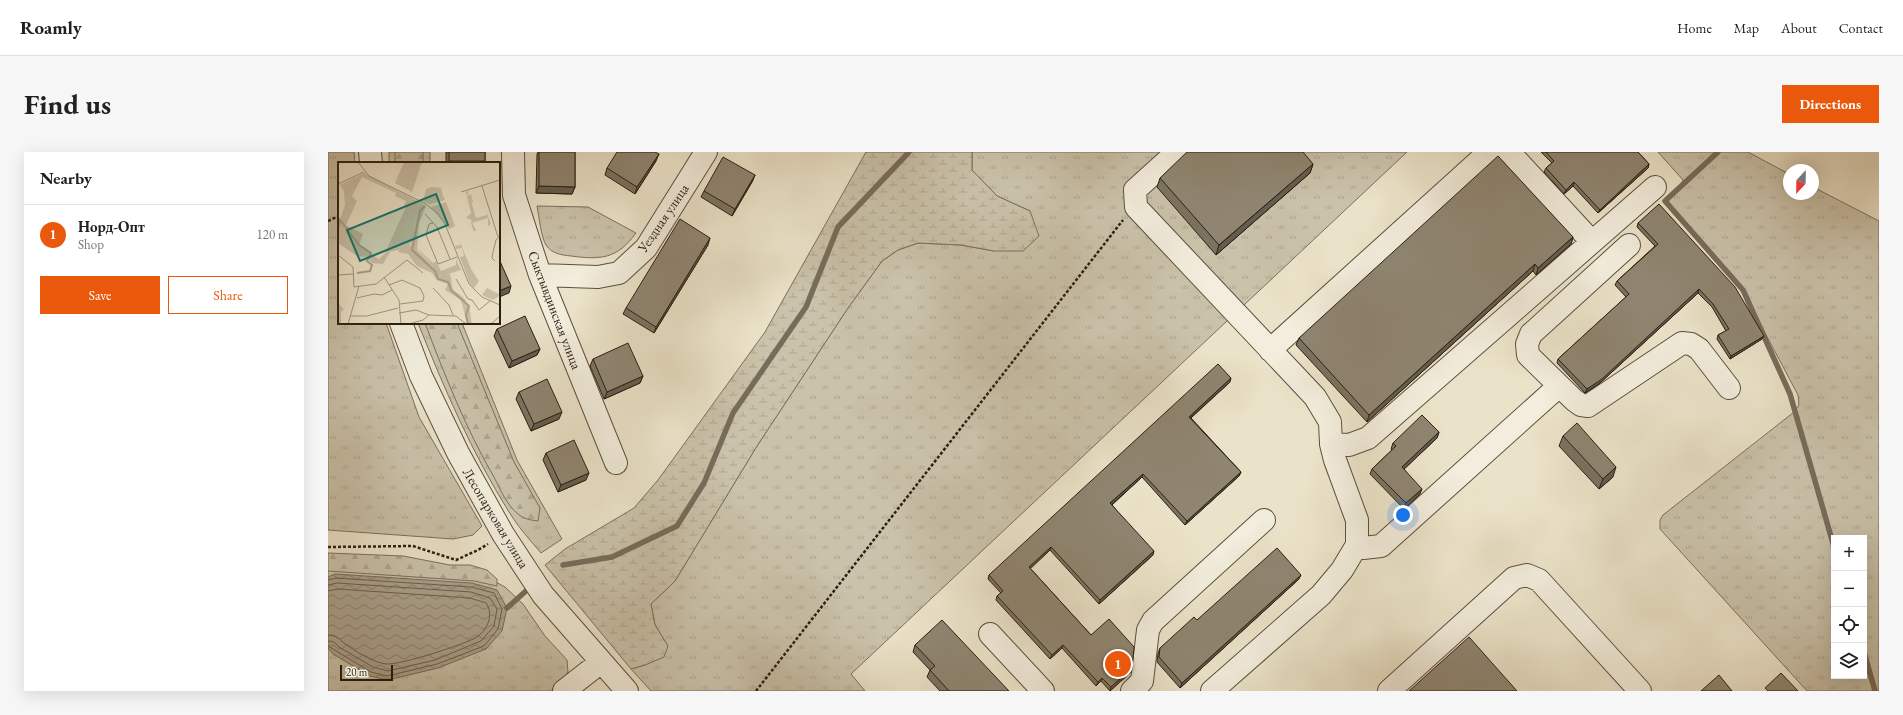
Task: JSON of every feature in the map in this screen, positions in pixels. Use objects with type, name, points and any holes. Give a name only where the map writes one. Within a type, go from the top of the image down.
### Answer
[{"type":"street","points":[[370,152],[371,162]]},
{"type":"street","name":"Сыктывдинская улица","points":[[513,152],[507,195],[616,463]]},
{"type":"street","name":"Уездная улица","points":[[540,275],[598,277],[618,273],[646,248],[706,152]]},
{"type":"street","points":[[1177,152],[1135,190],[1136,207],[1315,397],[1330,422],[1331,444],[1335,460],[1357,520],[1357,545],[1342,570],[1321,595],[1212,691]]},
{"type":"street","points":[[1270,350],[1489,152]]},
{"type":"street","points":[[1509,152],[1592,242]]},
{"type":"street","points":[[1331,444],[1349,445],[1368,438],[1655,187]]},
{"type":"street","points":[[1629,245],[1531,334],[1527,344],[1528,355],[1559,386],[1581,405],[1588,406],[1682,343],[1691,344],[1700,349],[1729,388]]},
{"type":"street","name":"Лесопарковая улица","points":[[401,324],[421,376],[452,439],[503,534],[543,594],[600,662],[627,691]]},
{"type":"street","points":[[1357,545],[1363,548],[1382,546],[1559,386]]},
{"type":"street","points":[[1132,691],[1142,681],[1148,630],[1153,621],[1264,520]]},
{"type":"street","points":[[1388,691],[1514,578],[1527,575],[1539,580],[1640,691]]},
{"type":"street","points":[[990,634],[1044,691]]},
{"type":"street","points":[[564,691],[600,662]]},
{"type":"path","points":[[756,691],[1110,236],[1136,207]]},
{"type":"path","points":[[328,221],[338,216]]},
{"type":"path","points":[[328,547],[413,546],[456,560],[478,550],[503,534]]},
{"type":"green space","points":[[328,152],[354,152],[355,162],[338,162],[338,324],[386,324],[419,417],[482,526],[473,535],[453,539],[328,530]]},
{"type":"green space","points":[[389,152],[430,152],[430,162],[389,162]]},
{"type":"green space","points":[[395,152],[423,152],[423,162],[395,162]]},
{"type":"green space","points":[[866,152],[972,152],[972,170],[997,196],[1030,211],[1039,236],[1023,251],[994,251],[961,245],[918,243],[898,250],[882,261],[848,308],[757,446],[675,581],[651,604],[655,625],[668,646],[664,657],[631,669],[545,565],[565,549],[634,508],[658,480],[765,332]]},
{"type":"green space","points":[[972,152],[1407,152],[851,674],[865,691],[651,691],[631,669],[645,665],[668,646],[655,625],[651,604],[675,581],[757,446],[848,308],[882,261],[898,250],[918,243],[961,245],[994,251],[1030,211],[997,196],[972,170]]},
{"type":"green space","points":[[1658,152],[1748,152],[1783,171],[1783,200],[1819,200],[1819,190],[1879,221],[1879,691],[1807,691],[1660,529],[1660,520],[1663,515],[1794,412],[1799,405],[1798,395],[1745,295],[1667,205],[1666,198],[1682,184],[1683,180]]},
{"type":"green space","points":[[537,206],[588,207],[636,233],[622,248],[608,256],[591,258],[561,254],[548,248],[544,241]]},
{"type":"green space","points":[[418,324],[462,324],[517,460],[562,539],[541,553],[513,518],[496,490],[471,443],[438,372]]},
{"type":"green space","points":[[425,324],[457,324],[514,462],[540,508],[538,521],[520,516],[505,498],[465,422]]},
{"type":"green space","points":[[328,553],[403,556],[450,565],[470,565],[487,570],[497,579],[497,586],[474,581],[328,571]]},
{"type":"green space","points":[[328,558],[483,575],[505,587],[523,604],[545,636],[567,660],[568,672],[562,682],[550,691],[328,691]]},
{"type":"water","points":[[335,574],[472,583],[497,590],[507,608],[502,631],[486,649],[438,668],[388,680],[370,676],[333,654],[328,648],[328,577]]},
{"type":"building","points":[[449,152],[485,152],[485,161],[449,161]]},
{"type":"building","points":[[539,152],[575,152],[575,187],[539,186]]},
{"type":"building","points":[[617,152],[655,152],[659,154],[637,187],[607,168]]},
{"type":"building","points":[[1187,152],[1303,152],[1313,164],[1219,245],[1160,178]]},
{"type":"building","points":[[1546,152],[1638,152],[1649,164],[1600,210],[1574,182],[1566,190],[1546,168],[1554,161]]},
{"type":"building","points":[[1498,156],[1573,237],[1538,268],[1535,264],[1369,415],[1299,338]]},
{"type":"building","points":[[723,157],[755,175],[735,209],[704,191]]},
{"type":"building","points":[[1659,204],[1735,287],[1764,336],[1731,356],[1718,335],[1729,329],[1713,304],[1699,289],[1602,379],[1587,389],[1558,359],[1629,294],[1617,281],[1658,244],[1638,223]]},
{"type":"building","points":[[680,219],[710,238],[656,327],[626,308]]},
{"type":"building","points":[[500,261],[511,286],[500,291]]},
{"type":"building","points":[[525,316],[540,349],[512,361],[497,329]]},
{"type":"building","points":[[628,343],[643,376],[607,392],[593,359]]},
{"type":"building","points":[[1218,364],[1231,378],[1189,417],[1241,472],[1187,521],[1143,474],[1110,503],[1154,551],[1100,600],[1051,547],[1029,567],[1091,635],[1109,619],[1134,647],[1132,668],[1111,687],[1102,678],[1098,682],[1063,645],[1052,655],[997,596],[1003,591],[989,575]]},
{"type":"building","points":[[547,379],[562,412],[534,424],[519,392]]},
{"type":"building","points":[[1422,415],[1439,432],[1402,467],[1422,489],[1406,503],[1372,469],[1396,446],[1393,443]]},
{"type":"building","points":[[1577,423],[1616,467],[1603,479],[1563,436]]},
{"type":"building","points":[[574,440],[589,473],[561,485],[546,453]]},
{"type":"building","points":[[1277,548],[1301,575],[1182,683],[1159,657],[1160,648],[1194,617],[1197,620]]},
{"type":"building","points":[[942,620],[1009,691],[949,691],[930,670],[935,666],[915,645]]},
{"type":"building","points":[[1469,637],[1517,691],[1409,691]]},
{"type":"building","points":[[1781,673],[1798,691],[1768,691],[1765,688]]},
{"type":"building","points":[[1719,675],[1732,691],[1701,691]]},
{"type":"waterway","points":[[563,565],[612,557],[677,526],[704,483],[733,413],[806,307],[838,227],[909,152]]},
{"type":"waterway","points":[[1718,152],[1665,201],[1743,290],[1790,394],[1831,537]]},
{"type":"waterway","points":[[507,608],[527,590]]},
{"type":"waterway","points":[[1867,663],[1875,691]]},
{"type":"place","name":"Норд-Опт","points":[[1118,664]]}]
